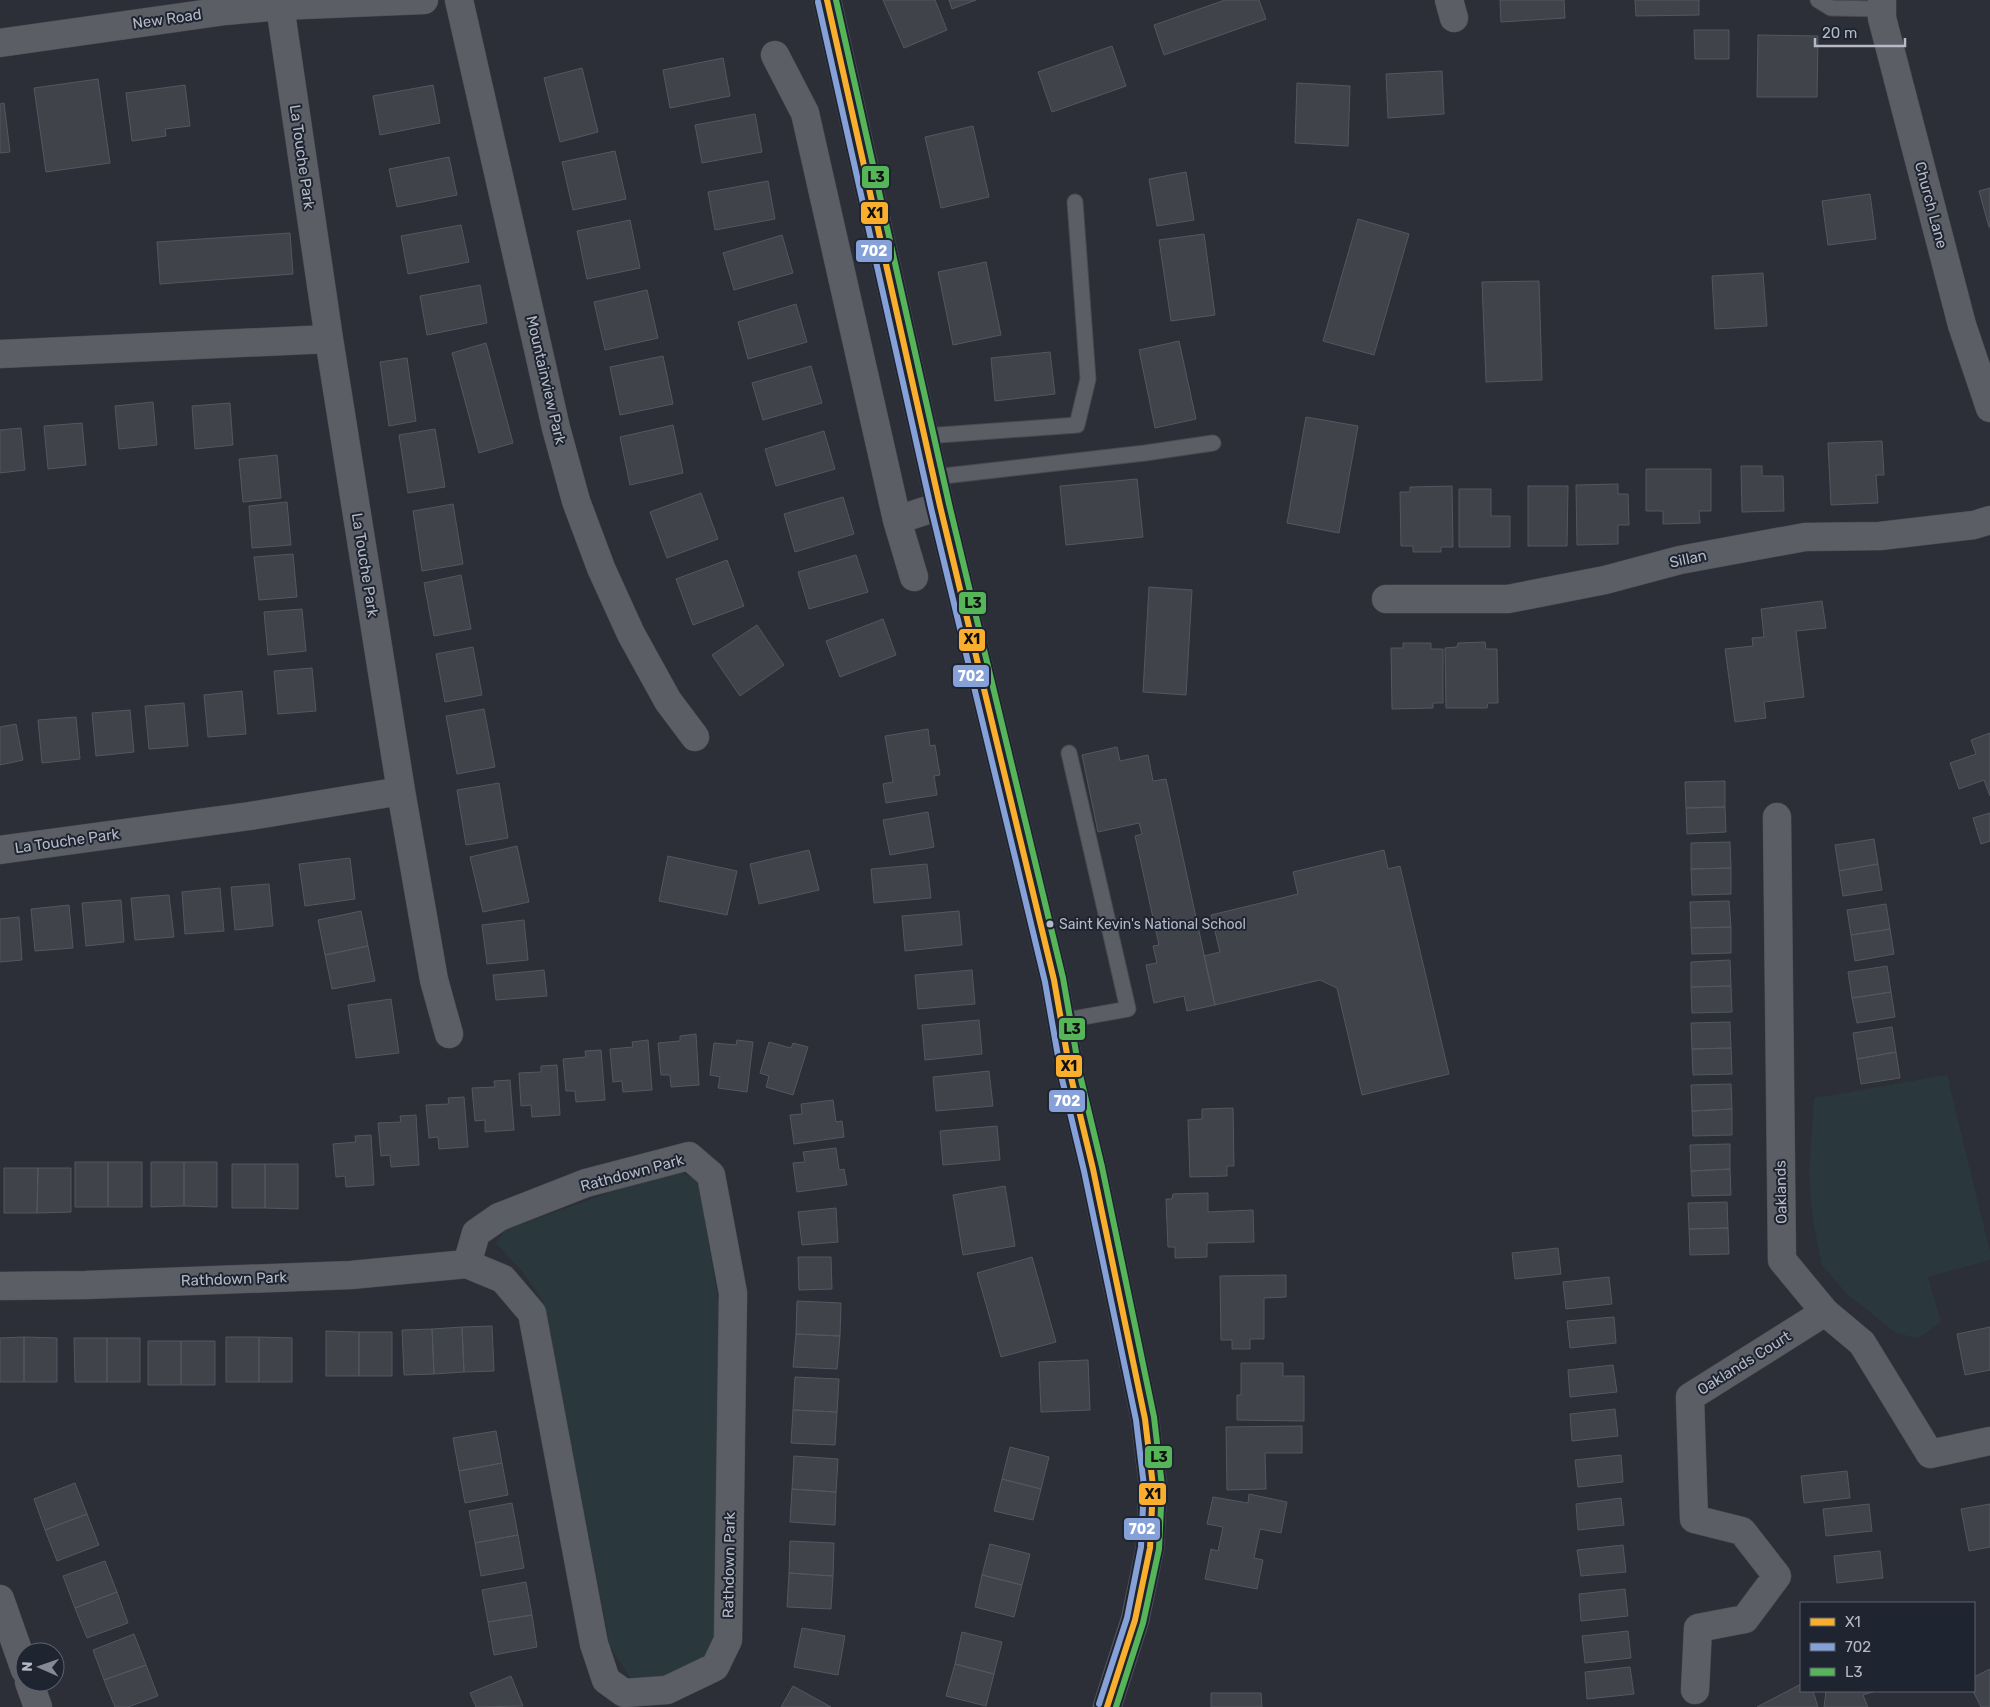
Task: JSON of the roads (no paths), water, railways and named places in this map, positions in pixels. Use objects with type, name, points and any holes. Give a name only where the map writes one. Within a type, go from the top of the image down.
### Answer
[{"type":"main road","points":[[827,0],[935,476],[940,506],[1038,913],[1071,1077],[1093,1169],[1145,1418],[1153,1486],[1150,1548],[1135,1620],[1107,1707]]},
{"type":"street","name":"New Road","points":[[0,43],[224,5],[280,6],[424,0]]},
{"type":"street","name":"Mountainview Park","points":[[459,0],[556,428],[576,501],[601,568],[631,634],[668,701],[695,737]]},
{"type":"street","name":"Church Lane","points":[[1882,4],[1882,18],[1962,325],[1990,408]]},
{"type":"street","name":"La Touche Park","points":[[280,6],[329,339],[401,791],[434,980],[450,1034]]},
{"type":"street","points":[[775,55],[805,114],[897,520],[914,577]]},
{"type":"street","points":[[0,354],[329,339]]},
{"type":"street","points":[[897,520],[940,506]]},
{"type":"street","name":"Sillan","points":[[1386,599],[1508,599],[1605,580],[1680,560],[1805,537],[1880,536],[1974,525],[1990,520]]},
{"type":"street","name":"La Touche Park","points":[[0,850],[250,816],[401,791]]},
{"type":"street","name":"Oaklands","points":[[1777,817],[1782,1260],[1825,1312],[1862,1343],[1930,1454],[1990,1441]]},
{"type":"street","name":"Rathdown Park","points":[[0,1286],[85,1285],[351,1275],[467,1264],[503,1278],[532,1313],[594,1644],[606,1680],[624,1693],[667,1690],[715,1667],[728,1640],[733,1293],[711,1175],[690,1156],[586,1184],[499,1217],[476,1233],[467,1264]]},
{"type":"street","name":"Oaklands Court","points":[[1695,1690],[1698,1628],[1744,1619],[1777,1576],[1742,1531],[1694,1519],[1690,1398],[1825,1312]]},
{"type":"street","points":[[0,1599],[15,1642]]},
{"type":"street","points":[[33,1692],[38,1707]]},
{"type":"lane","points":[[1818,0],[1831,8],[1882,4]]},
{"type":"lane","points":[[926,436],[1076,425],[1088,379],[1075,202]]},
{"type":"lane","points":[[935,476],[1145,453],[1213,443]]},
{"type":"lane","points":[[1061,1021],[1128,1009],[1069,754]]},
{"type":"place","name":"Saint Kevin's National School","points":[[1050,924]]}]
